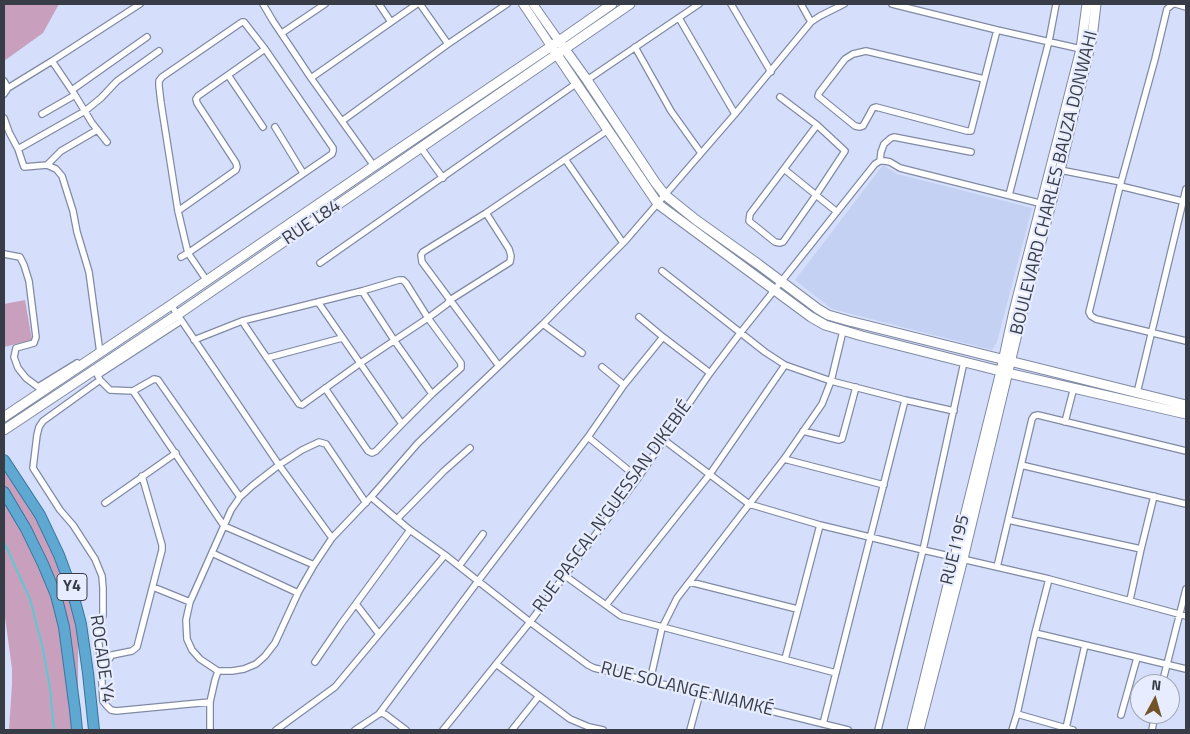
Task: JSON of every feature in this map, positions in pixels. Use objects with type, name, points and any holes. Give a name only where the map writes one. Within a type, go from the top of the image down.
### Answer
[{"type":"highway","name":"ROCADE Y4","points":[[4,460],[40,515],[59,555],[72,590],[81,624],[94,730]]},
{"type":"highway","name":"ROCADE Y4","points":[[4,492],[35,546],[56,595],[64,627],[76,730]]},
{"type":"main road","points":[[615,8],[630,4]]},
{"type":"main road","name":"BOULEVARD CHARLES BAUZA DONWAHI","points":[[1004,372],[1046,204],[1081,49],[1087,4]]},
{"type":"main road","name":"BOULEVARD CHARLES BAUZA DONWAHI","points":[[1046,204],[1060,170],[1092,38],[1096,4]]},
{"type":"main road","name":"RUE L84","points":[[4,417],[100,351],[171,306],[551,46],[615,8]]},
{"type":"main road","name":"RUE L84","points":[[4,430],[98,375],[367,185],[565,49],[615,8]]},
{"type":"main road","points":[[559,41],[665,195],[696,220],[818,309],[864,325],[1186,405]]},
{"type":"main road","points":[[551,46],[658,204],[811,317],[825,325],[862,336],[1004,372],[1186,414]]},
{"type":"main road","points":[[360,176],[367,185]]},
{"type":"main road","points":[[862,336],[864,325]]},
{"type":"main road","name":"RUE I195","points":[[919,730],[1004,372]]},
{"type":"main road","name":"RUE I195","points":[[912,730],[959,558]]},
{"type":"street","points":[[4,94],[8,88],[140,4]]},
{"type":"street","points":[[264,4],[311,78],[374,166]]},
{"type":"street","points":[[282,34],[325,4]]},
{"type":"street","points":[[379,4],[391,22]]},
{"type":"street","points":[[311,78],[419,4],[448,44]]},
{"type":"street","points":[[342,121],[507,4]]},
{"type":"street","points":[[523,4],[551,46]]},
{"type":"street","points":[[532,4],[559,41]]},
{"type":"street","points":[[587,80],[699,4]]},
{"type":"street","points":[[731,4],[771,72]]},
{"type":"street","points":[[801,4],[812,22]]},
{"type":"street","points":[[366,503],[326,444],[319,442],[302,450],[279,465],[240,497],[231,510],[190,602],[186,620],[187,638],[192,650],[200,660],[218,671],[232,671],[256,664],[265,656],[275,644],[298,593],[332,538],[366,503],[418,443],[543,324],[623,243],[812,22],[844,4]]},
{"type":"street","points":[[892,4],[1081,49]]},
{"type":"street","points":[[1009,195],[1056,4]]},
{"type":"street","points":[[1186,7],[1173,4],[1167,9],[1120,184],[1089,312],[1096,319],[1186,341]]},
{"type":"street","points":[[678,18],[735,114]]},
{"type":"street","points":[[181,257],[188,253],[332,154],[333,151],[333,148],[264,49],[246,24],[242,22],[162,77],[159,81],[178,211],[188,253],[206,281]]},
{"type":"street","points":[[984,80],[866,51],[853,54],[845,59],[818,96],[855,126],[863,126],[873,108],[876,107],[971,131],[997,30]]},
{"type":"street","points":[[42,114],[74,93],[147,37]]},
{"type":"street","points":[[635,47],[671,111],[701,153]]},
{"type":"street","points":[[178,211],[236,170],[237,167],[196,99],[264,49]]},
{"type":"street","points":[[18,149],[85,110],[101,98],[117,81],[159,51]]},
{"type":"street","points":[[52,61],[97,130],[107,142]]},
{"type":"street","points":[[228,75],[263,127]]},
{"type":"street","points":[[4,81],[8,88]]},
{"type":"street","points":[[320,263],[577,83]]},
{"type":"street","points":[[780,97],[817,126],[845,151],[783,242],[776,242],[749,221],[750,214],[817,126]]},
{"type":"street","points":[[4,119],[24,167],[47,166],[56,169],[62,176],[89,272],[100,351],[38,387],[26,378],[18,368],[14,357],[16,348],[34,343],[36,337],[29,281],[20,256],[4,254]]},
{"type":"street","points":[[275,127],[303,174]]},
{"type":"street","points":[[47,166],[61,151],[97,130]]},
{"type":"street","points":[[499,366],[422,262],[421,255],[608,130]]},
{"type":"street","name":"RUE PASCAL N'GUESSAN DIKEBIÉ","points":[[443,730],[530,622],[638,478],[710,373],[741,332],[875,164],[880,161],[884,144],[894,137],[971,152]]},
{"type":"street","points":[[421,148],[442,178]]},
{"type":"street","points":[[565,159],[623,243]]},
{"type":"street","points":[[880,161],[890,162],[900,168],[1046,204]]},
{"type":"street","points":[[784,169],[837,212]]},
{"type":"street","points":[[1060,170],[1185,202]]},
{"type":"street","points":[[1137,393],[1185,202],[1186,189]]},
{"type":"street","points":[[242,321],[299,404],[302,405],[428,318],[450,300],[510,262],[509,249],[486,213]]},
{"type":"street","points":[[662,271],[765,352],[785,365],[831,381],[954,411]]},
{"type":"street","points":[[194,340],[242,321],[403,280],[462,366],[372,453],[368,451],[325,388]]},
{"type":"street","points":[[362,291],[432,394]]},
{"type":"street","points":[[318,302],[402,424]]},
{"type":"street","points":[[171,306],[279,465],[332,538]]},
{"type":"street","points":[[639,317],[710,373]]},
{"type":"street","points":[[543,324],[582,353]]},
{"type":"street","points":[[650,681],[662,628],[677,598],[784,458],[822,404],[831,381],[843,331]]},
{"type":"street","points":[[355,730],[379,714],[588,437],[624,385],[663,336]]},
{"type":"street","points":[[267,358],[342,338]]},
{"type":"street","points":[[878,730],[922,550],[964,362]]},
{"type":"street","points":[[606,605],[710,474],[785,365]]},
{"type":"street","points":[[602,367],[624,385]]},
{"type":"street","points":[[210,702],[116,711],[111,710],[103,701],[98,634],[103,615],[102,576],[95,559],[33,468],[39,427],[43,421],[98,375],[110,390],[133,391],[154,379],[158,380],[240,497]]},
{"type":"street","points":[[803,431],[839,440],[842,439],[856,387]]},
{"type":"street","points":[[1065,422],[1074,387]]},
{"type":"street","points":[[133,391],[224,526],[314,565]]},
{"type":"street","points":[[823,724],[905,400]]},
{"type":"street","points":[[998,567],[1034,416],[1038,415],[1186,451]]},
{"type":"street","points":[[588,437],[638,478]]},
{"type":"street","points":[[664,440],[749,504],[820,526],[1049,579],[1183,616]]},
{"type":"street","points":[[397,519],[444,471],[470,448]]},
{"type":"street","points":[[104,503],[176,453]]},
{"type":"street","points":[[784,458],[884,485]]},
{"type":"street","points":[[1021,465],[1186,504]]},
{"type":"street","points":[[101,666],[112,655],[132,651],[137,647],[162,550],[142,476]]},
{"type":"street","points":[[1130,600],[1154,496]]},
{"type":"street","name":"RUE SOLANGE NIAMKÉ","points":[[371,497],[410,530],[445,554],[530,622],[594,668],[848,730]]},
{"type":"street","points":[[1008,520],[1141,550]]},
{"type":"street","points":[[785,659],[820,526]]},
{"type":"street","points":[[315,662],[410,530]]},
{"type":"street","points":[[459,566],[483,534]]},
{"type":"street","points":[[212,553],[298,593]]},
{"type":"street","points":[[276,730],[335,687],[445,554]]},
{"type":"street","points":[[564,575],[621,616],[836,673]]},
{"type":"street","points":[[1012,730],[1049,579]]},
{"type":"street","points":[[690,582],[798,609]]},
{"type":"street","points":[[153,587],[190,602]]},
{"type":"street","points":[[1164,674],[1183,616],[1186,589]]},
{"type":"street","points":[[356,604],[379,634]]},
{"type":"street","points":[[1035,633],[1186,669]]},
{"type":"street","points":[[1066,728],[1085,645]]},
{"type":"street","points":[[1120,715],[1137,658]]},
{"type":"street","points":[[496,664],[570,719],[589,727],[603,730]]},
{"type":"street","points":[[210,730],[210,702],[218,671]]},
{"type":"street","points":[[690,730],[700,693]]},
{"type":"street","points":[[512,730],[539,696]]},
{"type":"street","points":[[379,714],[386,715],[406,730]]},
{"type":"street","points":[[1017,714],[1073,730]]},
{"type":"shaded area","points":[[4,4],[59,4],[43,33],[4,61]]},
{"type":"shaded area","points":[[883,165],[897,174],[1032,208],[997,342],[992,350],[832,309],[795,280]]},
{"type":"shaded area","points":[[25,300],[32,340],[4,347],[4,304]]},
{"type":"shaded area","points":[[4,462],[52,544],[78,604],[78,730],[9,730],[12,669],[4,610]]},
{"type":"waterway","points":[[4,542],[30,599],[43,649],[50,689],[54,730]]}]
